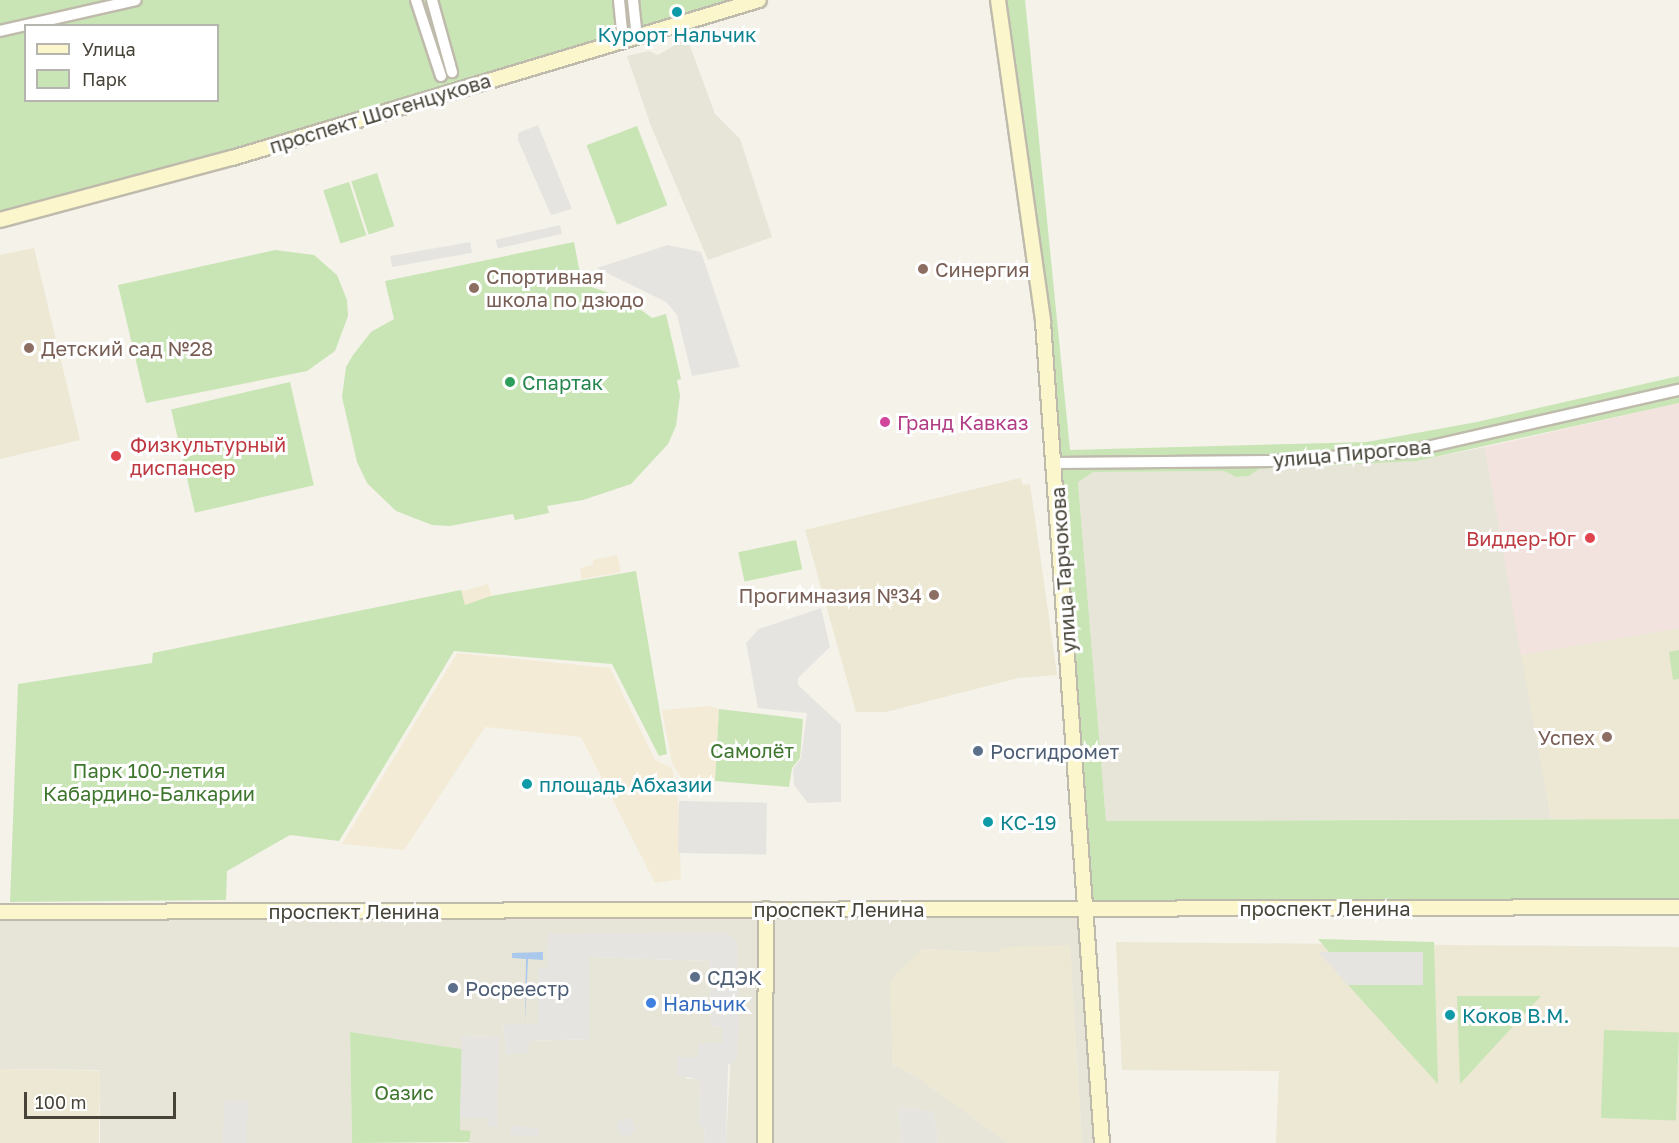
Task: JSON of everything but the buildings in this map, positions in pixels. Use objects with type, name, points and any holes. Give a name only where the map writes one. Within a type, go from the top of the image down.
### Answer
[{"type":"street","points":[[31,24],[136,0]]},
{"type":"street","points":[[416,0],[441,76]]},
{"type":"street","points":[[432,0],[452,72]]},
{"type":"street","points":[[619,0],[630,39]]},
{"type":"street","points":[[630,39],[633,0]]},
{"type":"street","name":"проспект Шогенцукова","points":[[0,220],[232,158],[759,0]]},
{"type":"street","name":"улица Тарчокова","points":[[998,0],[1036,268],[1055,463],[1102,1143]]},
{"type":"street","points":[[0,31],[24,26]]},
{"type":"street","name":"улица Пирогова","points":[[1055,463],[1270,461],[1405,452],[1679,390]]},
{"type":"street","name":"проспект Ленина","points":[[0,912],[1679,907]]},
{"type":"street","points":[[765,1143],[766,909]]},
{"type":"shaded area","points":[[687,38],[715,114],[740,139],[772,237],[708,260],[651,126],[627,56],[649,51],[658,55]]},
{"type":"shaded area","points":[[538,125],[572,209],[551,215],[518,140],[518,133]]},
{"type":"shaded area","points":[[560,225],[562,234],[498,249],[496,240]]},
{"type":"shaded area","points":[[470,242],[472,253],[392,267],[390,256]]},
{"type":"shaded area","points":[[668,245],[701,252],[740,367],[692,376],[677,315],[666,302],[597,268]]},
{"type":"shaded area","name":"Детский сад №28","points":[[34,248],[80,440],[0,459],[0,255]]},
{"type":"shaded area","name":"Виддер-Юг","points":[[1679,403],[1679,628],[1521,655],[1485,447]]},
{"type":"shaded area","points":[[1485,447],[1551,819],[1106,821],[1078,482],[1093,472],[1224,471],[1236,477],[1249,476],[1259,469],[1417,461]]},
{"type":"shaded area","name":"Прогимназия №34","points":[[1020,478],[1023,485],[1030,484],[1057,675],[1018,678],[886,712],[856,712],[805,530]]},
{"type":"shaded area","points":[[617,555],[621,572],[582,579],[580,568],[593,565],[593,560]]},
{"type":"shaded area","points":[[488,584],[492,599],[465,607],[461,591]]},
{"type":"shaded area","points":[[821,608],[830,647],[798,678],[798,685],[841,725],[841,802],[808,803],[794,785],[793,769],[801,758],[807,713],[758,708],[746,643],[759,629]]},
{"type":"shaded area","name":"Успех","points":[[1679,628],[1679,819],[1551,819],[1521,655]]},
{"type":"shaded area","points":[[457,653],[610,668],[655,760],[672,768],[678,800],[681,879],[655,883],[581,737],[485,727],[404,850],[342,844]]},
{"type":"shaded area","points":[[709,706],[719,709],[715,781],[682,779],[672,763],[662,710]]},
{"type":"shaded area","points":[[679,801],[767,803],[766,855],[678,853]]},
{"type":"shaded area","points":[[1086,909],[1102,1143],[1082,1143],[1070,946],[996,953],[922,949],[892,1064],[917,1077],[1008,1143],[939,1143],[933,1111],[898,1107],[901,1143],[726,1143],[737,942],[548,934],[547,968],[538,968],[538,1024],[503,1026],[506,1054],[529,1041],[589,1039],[589,957],[709,961],[711,1026],[722,1027],[722,1043],[698,1043],[698,1057],[678,1057],[687,1079],[700,1079],[699,1127],[705,1127],[704,1143],[468,1143],[471,1131],[460,1131],[460,1118],[488,1118],[498,1037],[463,1036],[462,1049],[350,1032],[352,1143],[100,1143],[100,1070],[0,1069],[0,912]]},
{"type":"shaded area","points":[[727,932],[737,942],[739,1019],[737,1058],[728,1065],[726,1143],[704,1143],[705,1127],[699,1127],[700,1080],[678,1075],[677,1057],[698,1057],[698,1043],[722,1043],[722,1027],[711,1026],[709,961],[589,957],[589,1039],[529,1041],[528,1053],[506,1054],[503,1025],[538,1024],[538,968],[547,967],[548,934]]},
{"type":"shaded area","points":[[1116,942],[1679,947],[1679,1143],[1276,1143],[1279,1071],[1122,1070]]},
{"type":"shaded area","points":[[1070,945],[1082,1143],[1008,1143],[917,1077],[892,1064],[890,980],[922,949],[996,953],[1002,947]]},
{"type":"shaded area","points":[[1318,952],[1423,952],[1423,985],[1348,985]]},
{"type":"shaded area","points":[[462,1036],[499,1037],[497,1127],[488,1127],[488,1118],[460,1118]]},
{"type":"shaded area","points":[[0,1069],[100,1071],[99,1143],[0,1143]]},
{"type":"shaded area","points":[[224,1100],[248,1101],[247,1143],[222,1143]]},
{"type":"shaded area","points":[[898,1107],[933,1111],[939,1143],[901,1143]]},
{"type":"shaded area","points":[[626,1118],[632,1121],[635,1127],[632,1133],[626,1136],[620,1133],[617,1127],[620,1121]]},
{"type":"shaded area","points":[[511,1125],[539,1129],[539,1136],[510,1135]]},
{"type":"green space","points":[[0,0],[759,0],[0,220]]},
{"type":"green space","points":[[998,0],[1025,0],[1070,450],[1367,442],[1477,422],[1679,376],[1679,403],[1417,461],[1259,469],[1249,476],[1236,477],[1224,471],[1093,472],[1078,482],[1106,821],[1679,819],[1679,907],[1086,909],[1055,463]]},
{"type":"green space","points":[[637,126],[667,205],[617,225],[587,145]]},
{"type":"green space","points":[[377,173],[394,226],[369,235],[351,181]]},
{"type":"green space","points":[[349,182],[366,235],[341,244],[323,190]]},
{"type":"green space","name":"Спартак","points":[[574,242],[582,284],[625,298],[652,318],[666,314],[681,379],[677,380],[680,395],[676,426],[668,444],[631,484],[583,500],[547,506],[549,513],[515,520],[513,514],[450,526],[432,525],[396,511],[367,483],[357,462],[342,397],[346,367],[353,355],[371,332],[394,319],[385,281]]},
{"type":"green space","points":[[275,250],[314,255],[337,275],[347,300],[348,316],[335,351],[307,371],[146,403],[118,285]]},
{"type":"green space","points":[[290,382],[314,485],[195,513],[171,409]]},
{"type":"green space","points":[[796,540],[802,569],[745,582],[738,552]]},
{"type":"green space","name":"Парк 100-летия Кабардино-Балкарии","points":[[636,571],[667,754],[659,756],[612,664],[454,651],[339,841],[290,835],[227,871],[226,900],[10,902],[18,684],[152,663],[153,653],[461,590],[465,605],[491,596]]},
{"type":"green space","points":[[1679,650],[1679,679],[1673,680],[1669,652]]},
{"type":"green space","name":"Самолёт","points":[[719,709],[803,719],[800,758],[792,768],[789,787],[715,781]]},
{"type":"green space","points":[[1318,939],[1434,942],[1438,1084],[1348,985],[1423,985],[1423,953],[1329,952]]},
{"type":"green space","points":[[1457,996],[1541,996],[1460,1084]]},
{"type":"green space","points":[[1604,1030],[1679,1033],[1676,1121],[1601,1118]]},
{"type":"green space","name":"Оазис","points":[[350,1032],[462,1049],[460,1130],[471,1131],[469,1142],[352,1143]]},
{"type":"water","points":[[543,952],[543,960],[528,959],[525,1022],[526,959],[512,958],[512,953]]},
{"type":"place","name":"Курорт Нальчик","points":[[677,12]]},
{"type":"place","name":"Синергия","points":[[923,269]]},
{"type":"place","name":"Спортивная школа по дзюдо","points":[[474,288]]},
{"type":"place","name":"Детский сад №28","points":[[29,348]]},
{"type":"place","name":"Спартак","points":[[510,382]]},
{"type":"place","name":"Гранд Кавказ","points":[[885,422]]},
{"type":"place","name":"Физкультурный диспансер","points":[[116,456]]},
{"type":"place","name":"Виддер-Юг","points":[[1590,538]]},
{"type":"place","name":"Прогимназия №34","points":[[934,595]]},
{"type":"place","name":"Успех","points":[[1607,737]]},
{"type":"place","name":"Росгидромет","points":[[978,751]]},
{"type":"place","name":"площадь Абхазии","points":[[527,784]]},
{"type":"place","name":"КС-19","points":[[988,822]]},
{"type":"place","name":"СДЭК","points":[[695,977]]},
{"type":"place","name":"Росреестр","points":[[453,988]]},
{"type":"place","name":"Нальчик","points":[[651,1003]]},
{"type":"place","name":"Коков В.М.","points":[[1450,1015]]}]
